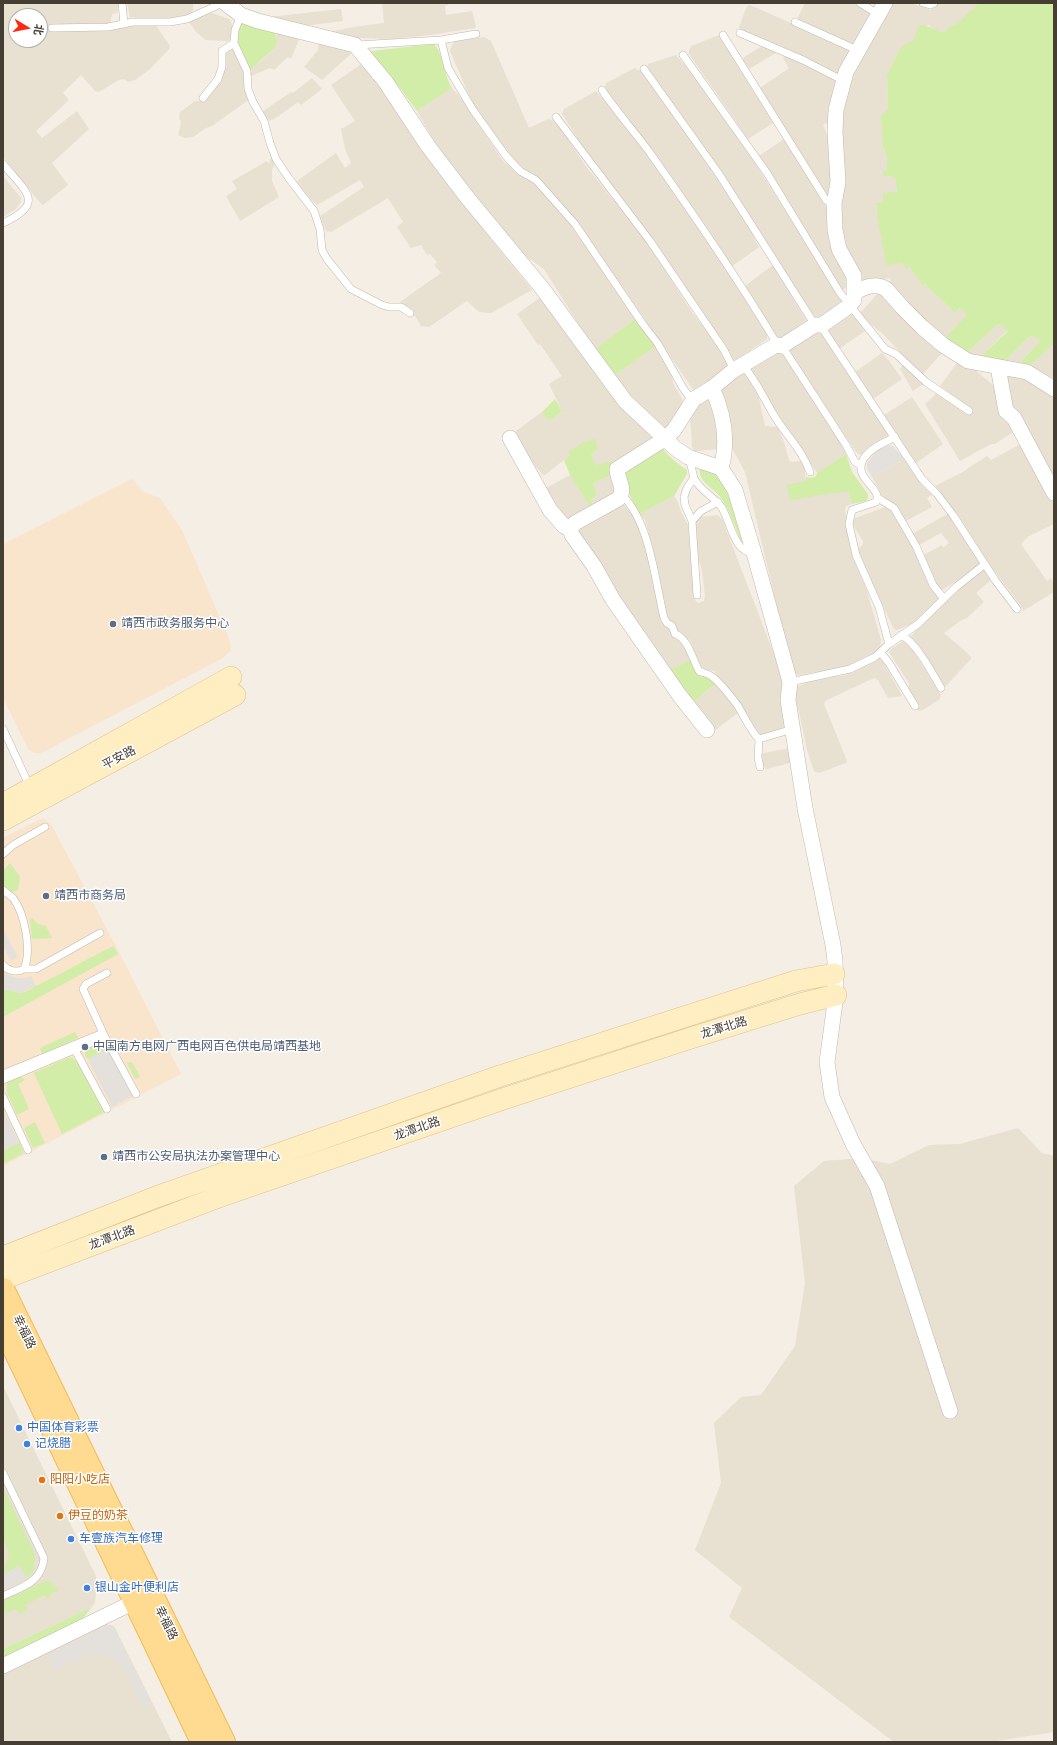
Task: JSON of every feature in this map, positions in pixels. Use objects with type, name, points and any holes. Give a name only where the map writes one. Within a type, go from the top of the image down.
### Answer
[{"type":"main road","name":"平安路","points":[[3,820],[34,796],[233,686]]},
{"type":"main road","name":"平安路","points":[[3,804],[34,796]]},
{"type":"main road","name":"龙潭北路","points":[[3,1257],[156,1197],[500,1076],[796,981],[834,974]]},
{"type":"main road","name":"龙潭北路","points":[[3,1279],[224,1196],[506,1098],[800,1004],[836,995]]},
{"type":"main road","name":"幸福路","points":[[3,1289],[224,1742]]},
{"type":"main road","name":"幸福路","points":[[5,1335],[202,1742]]},
{"type":"street","points":[[225,3],[241,15],[265,23],[355,45],[385,81],[428,146],[466,196],[542,288],[625,402],[666,438],[675,448],[688,457],[721,468],[735,490],[790,682],[788,700],[794,729],[805,808],[833,945],[836,995],[827,1062],[832,1097],[853,1144],[877,1186],[950,1411]]},
{"type":"street","points":[[852,300],[854,276],[839,249],[837,241],[834,204],[838,182],[835,120],[842,80],[857,50],[882,9]]},
{"type":"street","points":[[570,529],[575,523],[613,503],[622,495],[617,470],[666,438],[674,430],[694,399],[712,388],[738,368],[818,325],[852,300],[863,288],[881,286],[886,289],[913,319],[943,345],[968,360],[1027,372],[1054,389]]},
{"type":"street","points":[[998,367],[1006,411],[1018,423],[1054,493]]},
{"type":"street","points":[[712,388],[724,421],[725,436],[721,468]]},
{"type":"street","points":[[510,438],[550,510],[564,526],[570,529],[572,535],[594,566],[613,600],[680,696],[707,730]]},
{"type":"street","points":[[3,1666],[134,1602]]},
{"type":"lane","points":[[122,3],[124,24]]},
{"type":"lane","points":[[52,28],[108,27],[124,24],[180,21],[216,6],[219,3]]},
{"type":"lane","points":[[860,3],[882,9]]},
{"type":"lane","points":[[923,3],[934,3]]},
{"type":"lane","points":[[241,15],[235,30],[234,43],[247,71],[248,89],[253,102],[264,121],[275,155],[288,177],[311,205],[314,211],[320,229],[322,250],[327,259],[351,288],[382,305],[401,308],[410,313]]},
{"type":"lane","points":[[795,22],[857,50]]},
{"type":"lane","points":[[740,33],[796,57],[842,80]]},
{"type":"lane","points":[[355,45],[441,40],[476,34]]},
{"type":"lane","points":[[723,35],[826,200],[834,204]]},
{"type":"lane","points":[[441,40],[448,68],[472,110],[496,144],[520,171],[536,180],[575,224],[642,323],[658,344],[683,388],[694,399]]},
{"type":"lane","points":[[202,98],[213,87],[218,79],[222,67],[222,51],[234,43]]},
{"type":"lane","points":[[683,55],[767,173],[840,293],[852,300],[884,349],[896,354],[926,382],[970,411]]},
{"type":"lane","points":[[644,69],[718,174],[922,479],[937,494],[967,533],[985,564],[1017,610]]},
{"type":"lane","points":[[602,90],[613,107],[649,152],[740,283],[774,339],[846,445],[855,462],[861,465]]},
{"type":"lane","points":[[556,117],[650,241],[724,350],[738,368],[758,385],[777,421],[801,453],[810,472]]},
{"type":"lane","points":[[3,164],[28,196],[28,204],[26,210],[3,223]]},
{"type":"lane","points":[[895,437],[870,452],[864,458],[861,465],[862,474],[866,481],[878,494],[878,498],[894,508],[916,546],[933,585],[944,599]]},
{"type":"lane","points":[[688,457],[693,468],[694,478],[697,483],[718,502],[739,545],[744,551],[754,553]]},
{"type":"lane","points":[[694,478],[687,488],[684,497],[685,505],[692,521],[697,595]]},
{"type":"lane","points":[[622,495],[640,522],[644,532],[666,622],[672,626],[675,634],[679,635],[686,644],[699,671],[712,676],[738,707],[742,716],[748,721],[755,736],[760,739],[794,729]]},
{"type":"lane","points":[[878,498],[876,502],[852,510],[849,524],[856,555],[878,607],[889,644]]},
{"type":"lane","points":[[692,521],[701,511],[718,502]]},
{"type":"lane","points":[[790,682],[850,669],[881,653],[889,644],[918,624],[944,599],[985,564]]},
{"type":"lane","points":[[901,635],[907,639],[920,656],[941,688]]},
{"type":"lane","points":[[881,653],[889,663],[915,706]]},
{"type":"lane","points":[[3,729],[34,796]]},
{"type":"lane","points":[[760,739],[758,758],[760,767]]},
{"type":"lane","points":[[3,854],[13,845],[45,827]]},
{"type":"lane","points":[[3,890],[13,898],[24,919],[28,955],[24,969]]},
{"type":"lane","points":[[3,965],[10,970],[19,972],[24,969],[36,969],[100,933]]},
{"type":"lane","points":[[107,973],[86,984],[83,989],[104,1035],[136,1094]]},
{"type":"lane","points":[[3,1080],[75,1050],[104,1035]]},
{"type":"lane","points":[[3,1074],[104,1035]]},
{"type":"lane","points":[[75,1050],[107,1109]]},
{"type":"lane","points":[[3,1097],[28,1150]]},
{"type":"lane","points":[[3,1474],[44,1558],[41,1572],[33,1581],[3,1596]]},
{"type":"shaded area","points":[[3,3],[118,3],[118,11],[117,13],[112,14],[110,24],[48,25],[48,8],[8,8],[8,48],[48,48],[48,29],[52,31],[113,30],[133,25],[155,24],[170,46],[169,49],[150,69],[135,80],[128,82],[124,79],[119,80],[99,92],[95,91],[81,75],[63,93],[69,100],[36,131],[42,138],[77,111],[89,129],[52,163],[68,185],[43,205],[3,157]]},
{"type":"shaded area","points":[[127,3],[193,3],[193,10],[190,14],[173,18],[135,18],[130,17]]},
{"type":"shaded area","points":[[382,3],[447,3],[448,5],[445,6],[446,15],[472,11],[476,26],[475,28],[393,39],[358,38],[330,32],[384,23]]},
{"type":"shaded area","points":[[805,3],[853,3],[874,14],[856,47],[798,20]]},
{"type":"shaded area","points":[[888,3],[911,3],[930,10],[938,3],[979,3],[957,25],[950,26],[944,32],[936,30],[928,25],[914,41],[901,47],[887,74],[888,110],[883,147],[887,157],[887,170],[884,176],[895,177],[897,192],[883,202],[877,203],[877,214],[903,263],[909,266],[923,285],[925,284],[955,313],[960,308],[968,315],[942,341],[889,285],[891,280],[889,278],[865,283],[861,281],[849,261],[842,229],[840,207],[841,96]]},
{"type":"shaded area","points":[[750,5],[852,50],[840,75],[783,47],[740,30],[739,27],[747,6]]},
{"type":"shaded area","points":[[341,9],[343,21],[303,26],[269,17]]},
{"type":"shaded area","points":[[209,12],[229,19],[233,29],[229,41],[206,40],[196,32],[189,22],[190,19]]},
{"type":"shaded area","points":[[276,31],[300,37],[291,59],[288,57],[274,70],[270,68],[249,77],[249,68],[260,62],[276,47]]},
{"type":"shaded area","points":[[719,35],[773,123],[748,139],[689,54],[691,46]]},
{"type":"shaded area","points":[[484,37],[491,41],[529,128],[548,119],[552,120],[561,129],[585,165],[647,242],[693,314],[711,336],[729,365],[729,368],[694,391],[626,292],[546,187],[531,172],[525,171],[504,149],[472,102],[450,51],[453,43],[456,41]]},
{"type":"shaded area","points":[[319,40],[353,52],[322,80],[304,67],[318,50]]},
{"type":"shaded area","points":[[764,45],[776,53],[749,69],[743,60],[744,57]]},
{"type":"shaded area","points":[[232,48],[243,68],[250,99],[212,126],[206,128],[193,137],[185,138],[178,135],[181,123],[179,117],[180,112],[195,101],[202,101],[215,89],[224,55]]},
{"type":"shaded area","points":[[676,55],[697,79],[743,144],[843,302],[817,320],[647,68],[648,64]]},
{"type":"shaded area","points":[[786,55],[837,80],[832,119],[823,125],[834,151],[829,196],[827,197],[760,88],[789,68],[783,58]]},
{"type":"shaded area","points":[[363,63],[479,224],[532,290],[491,313],[479,312],[467,301],[429,327],[421,326],[416,317],[399,305],[400,302],[441,273],[434,265],[437,262],[430,254],[427,255],[421,245],[411,248],[397,227],[403,222],[388,198],[331,232],[326,231],[320,216],[364,187],[360,180],[317,205],[309,198],[297,181],[336,153],[345,168],[351,163],[345,149],[341,129],[355,121],[331,85]]},
{"type":"shaded area","points":[[635,68],[644,73],[752,230],[759,247],[731,267],[605,90],[606,83]]},
{"type":"shaded area","points":[[312,78],[322,89],[301,105],[298,102],[273,120],[272,119],[267,122],[262,112],[291,92],[293,93]]},
{"type":"shaded area","points":[[452,88],[461,98],[503,161],[517,172],[533,181],[572,224],[635,319],[595,349],[544,269],[525,256],[459,176],[434,141],[417,111]]},
{"type":"shaded area","points":[[596,91],[632,133],[662,175],[735,280],[767,335],[767,339],[736,360],[733,360],[654,240],[584,148],[562,114],[564,109]]},
{"type":"shaded area","points":[[784,139],[827,206],[852,282],[843,290],[841,290],[759,156]]},
{"type":"shaded area","points":[[272,155],[276,162],[272,170],[272,181],[279,197],[240,221],[226,196],[237,189],[232,181],[267,161],[269,164]]},
{"type":"shaded area","points":[[3,176],[21,198],[21,202],[16,209],[3,217]]},
{"type":"shaded area","points":[[773,265],[806,320],[780,340],[745,286]]},
{"type":"shaded area","points":[[880,291],[945,350],[922,375],[883,334],[865,320],[860,313]]},
{"type":"shaded area","points":[[541,297],[659,436],[616,461],[595,466],[591,453],[568,452],[570,455],[543,475],[533,463],[515,434],[516,431],[542,412],[549,421],[562,411],[549,384],[562,376],[540,344],[538,345],[517,314]]},
{"type":"shaded area","points":[[851,312],[865,331],[839,349],[826,330]]},
{"type":"shaded area","points":[[998,324],[1008,330],[980,357],[966,354]]},
{"type":"shaded area","points":[[815,329],[821,331],[889,434],[860,455],[856,452],[789,351],[789,348]]},
{"type":"shaded area","points":[[1030,336],[1041,340],[1017,366],[1004,362]]},
{"type":"shaded area","points":[[1054,344],[1054,376],[1049,380],[1027,368]]},
{"type":"shaded area","points":[[656,346],[668,364],[674,385],[682,399],[682,405],[667,428],[635,402],[614,376]]},
{"type":"shaded area","points":[[780,351],[847,452],[817,473],[750,372],[750,368]]},
{"type":"shaded area","points":[[882,353],[902,379],[873,399],[855,372]]},
{"type":"shaded area","points":[[959,360],[969,365],[998,389],[1015,431],[995,444],[991,444],[960,461],[925,404],[939,391],[969,414],[972,414],[973,410],[940,386]]},
{"type":"shaded area","points":[[904,364],[924,384],[913,391],[900,369]]},
{"type":"shaded area","points":[[744,371],[757,389],[765,426],[778,427],[789,460],[791,462],[802,461],[804,463],[806,481],[848,491],[852,504],[846,506],[845,510],[852,555],[866,588],[881,640],[880,648],[874,655],[854,665],[799,675],[794,673],[745,472],[733,450],[720,385]]},
{"type":"shaded area","points":[[1003,372],[1013,372],[1054,396],[1054,485],[1007,410]]},
{"type":"shaded area","points":[[912,397],[943,444],[916,463],[884,415]]},
{"type":"shaded area","points":[[711,399],[713,400],[719,449],[694,451],[692,446],[690,417],[701,402]]},
{"type":"shaded area","points":[[1021,444],[1054,501],[1054,524],[1029,536],[1021,544],[1047,581],[1051,578],[1054,584],[1054,592],[1023,611],[1021,606],[989,564],[961,519],[935,486],[961,473],[987,456],[991,460]]},
{"type":"shaded area","points":[[888,445],[893,446],[904,459],[872,477],[867,469],[867,462],[880,448]]},
{"type":"shaded area","points":[[904,459],[923,487],[932,495],[927,498],[932,507],[906,521],[900,510],[882,495],[872,477]]},
{"type":"shaded area","points":[[570,475],[591,509],[569,524],[546,488]]},
{"type":"shaded area","points":[[612,475],[618,491],[595,508],[591,500],[597,495],[593,483]]},
{"type":"shaded area","name":"靖西市政务服务中心","points":[[132,479],[143,492],[160,498],[183,532],[230,641],[231,650],[223,658],[41,753],[34,753],[28,749],[3,698],[3,544]]},
{"type":"shaded area","points":[[674,496],[688,525],[695,600],[698,603],[704,601],[705,596],[702,571],[697,552],[695,523],[698,518],[701,517],[717,515],[722,519],[782,675],[788,728],[761,737],[757,734],[755,728],[717,679],[715,671],[703,669],[697,660],[690,640],[683,637],[668,622],[664,610],[660,581],[648,530],[645,520],[639,514]]},
{"type":"shaded area","points":[[622,502],[634,518],[644,542],[668,625],[679,642],[686,649],[690,660],[670,670],[667,670],[577,531]]},
{"type":"shaded area","points":[[888,506],[918,555],[933,590],[939,599],[922,614],[917,622],[897,630],[894,629],[860,559],[857,551],[863,544],[863,541],[852,523],[853,519]]},
{"type":"shaded area","points":[[949,513],[981,563],[960,579],[942,590],[937,587],[922,556],[942,545],[943,548],[949,543],[941,533],[919,545],[912,534]]},
{"type":"shaded area","points":[[983,568],[991,580],[976,593],[984,602],[967,618],[960,621],[944,633],[965,651],[971,659],[945,687],[943,687],[910,637],[925,621]]},
{"type":"shaded area","points":[[903,641],[907,641],[941,695],[940,699],[923,710],[918,711],[918,706],[909,691],[909,683],[889,652]]},
{"type":"shaded area","points":[[879,658],[883,661],[902,696],[888,698],[878,680],[874,678],[825,701],[824,704],[847,761],[846,763],[819,773],[814,771],[807,750],[793,692],[794,688],[812,681],[845,675]]},
{"type":"shaded area","points":[[716,683],[733,702],[738,713],[714,731],[691,704]]},
{"type":"shaded area","points":[[790,748],[793,762],[767,769],[762,768],[760,754]]},
{"type":"shaded area","name":"中国南方电网广西电网百色供电局靖西基地","points":[[43,818],[51,824],[120,954],[181,1074],[3,1166],[3,838]]},
{"type":"shaded area","points":[[3,929],[18,957],[11,961],[3,946]]},
{"type":"shaded area","points":[[3,973],[16,978],[26,978],[31,976],[36,986],[20,993],[3,989]]},
{"type":"shaded area","points":[[109,1049],[133,1096],[112,1107],[88,1059]]},
{"type":"shaded area","points":[[3,1110],[19,1142],[3,1151]]},
{"type":"shaded area","points":[[1018,1128],[1042,1153],[1054,1156],[1054,1732],[990,1742],[894,1742],[729,1617],[742,1588],[695,1550],[721,1483],[714,1423],[741,1397],[761,1395],[795,1346],[805,1283],[794,1186],[824,1161],[861,1158],[890,1164],[929,1145],[960,1144]]},
{"type":"shaded area","points":[[3,1386],[96,1576],[97,1586],[95,1602],[92,1607],[3,1649]]},
{"type":"shaded area","points":[[20,1566],[26,1578],[3,1589],[3,1574]]},
{"type":"shaded area","points":[[106,1624],[114,1626],[172,1742],[3,1742],[3,1675]]},
{"type":"shaded area","points":[[111,1625],[114,1627],[151,1703],[143,1707],[124,1667],[114,1659],[99,1654],[89,1655],[54,1670],[47,1655],[106,1626]]},
{"type":"green space","points":[[979,3],[1054,3],[1054,344],[1027,368],[1017,366],[1041,340],[1030,336],[1004,362],[980,357],[1008,331],[998,324],[966,354],[942,341],[967,315],[960,308],[955,313],[925,284],[923,286],[909,266],[906,269],[902,263],[886,265],[877,214],[877,203],[883,202],[883,193],[897,192],[895,177],[884,176],[883,170],[887,170],[887,157],[883,147],[881,115],[888,110],[887,74],[901,47],[914,40],[919,25],[944,32],[950,26],[957,24]]},
{"type":"green space","points":[[242,23],[276,31],[276,47],[252,68],[249,68],[235,40],[239,26]]},
{"type":"green space","points":[[434,44],[437,48],[452,88],[417,111],[390,75],[369,54],[372,51]]},
{"type":"green space","points":[[635,319],[656,346],[614,376],[595,349]]},
{"type":"green space","points":[[555,399],[562,411],[549,421],[542,412]]},
{"type":"green space","points":[[595,439],[598,450],[591,453],[595,465],[616,461],[612,475],[593,483],[597,495],[591,500],[595,508],[591,509],[570,475],[564,460],[570,455],[568,452],[584,442]]},
{"type":"green space","points":[[662,447],[677,463],[687,470],[687,474],[674,496],[639,514],[623,481],[623,473]]},
{"type":"green space","points":[[846,454],[852,472],[868,494],[866,501],[852,504],[848,491],[790,500],[787,485],[806,481],[806,477],[814,477],[817,473]]},
{"type":"green space","points":[[700,466],[714,471],[719,476],[728,494],[744,543],[741,541],[724,502],[703,480],[700,472]]},
{"type":"green space","points":[[690,660],[716,683],[691,704],[670,670]]},
{"type":"green space","points":[[10,863],[20,877],[18,890],[12,892],[3,885],[3,871]]},
{"type":"green space","points":[[32,918],[38,924],[46,926],[52,938],[32,939],[30,919]]},
{"type":"green space","points":[[113,946],[118,954],[3,1017],[3,989],[20,993],[25,992]]},
{"type":"green space","points":[[75,1032],[78,1038],[42,1054],[40,1048]]},
{"type":"green space","points":[[100,1044],[109,1049],[88,1059],[85,1056],[86,1049]]},
{"type":"green space","points":[[70,1057],[80,1065],[85,1073],[104,1112],[62,1134],[34,1073]]},
{"type":"green space","points":[[132,1062],[140,1077],[135,1079],[127,1063]]},
{"type":"green space","points":[[20,1076],[25,1080],[18,1084],[29,1109],[17,1115],[7,1092],[7,1084],[9,1080]]},
{"type":"green space","points":[[35,1122],[45,1143],[33,1148],[24,1128]]},
{"type":"green space","points":[[19,1142],[24,1153],[3,1164],[3,1151]]},
{"type":"green space","points":[[3,1488],[33,1550],[35,1559],[34,1570],[26,1578],[20,1566],[3,1574],[9,1555],[3,1537]]},
{"type":"green space","points":[[46,1581],[53,1584],[59,1590],[50,1594],[51,1597],[47,1599],[45,1595],[25,1605],[27,1610],[19,1614],[16,1609],[6,1613],[3,1608],[4,1598]]},
{"type":"green space","points":[[92,1607],[84,1617],[78,1621],[3,1660],[3,1649]]},
{"type":"place","name":"靖西市政务服务中心","points":[[113,624]]},
{"type":"place","name":"靖西市商务局","points":[[46,896]]},
{"type":"place","name":"中国南方电网广西电网百色供电局靖西基地","points":[[85,1047]]},
{"type":"place","name":"靖西市公安局执法办案管理中心","points":[[104,1157]]},
{"type":"place","name":"中国体育彩票","points":[[19,1428]]},
{"type":"place","name":"记烧腊","points":[[27,1444]]},
{"type":"place","name":"阳阳小吃店","points":[[42,1480]]},
{"type":"place","name":"伊豆的奶茶","points":[[60,1516]]},
{"type":"place","name":"车壹族汽车修理","points":[[71,1539]]},
{"type":"place","name":"银山金叶便利店","points":[[87,1588]]}]
